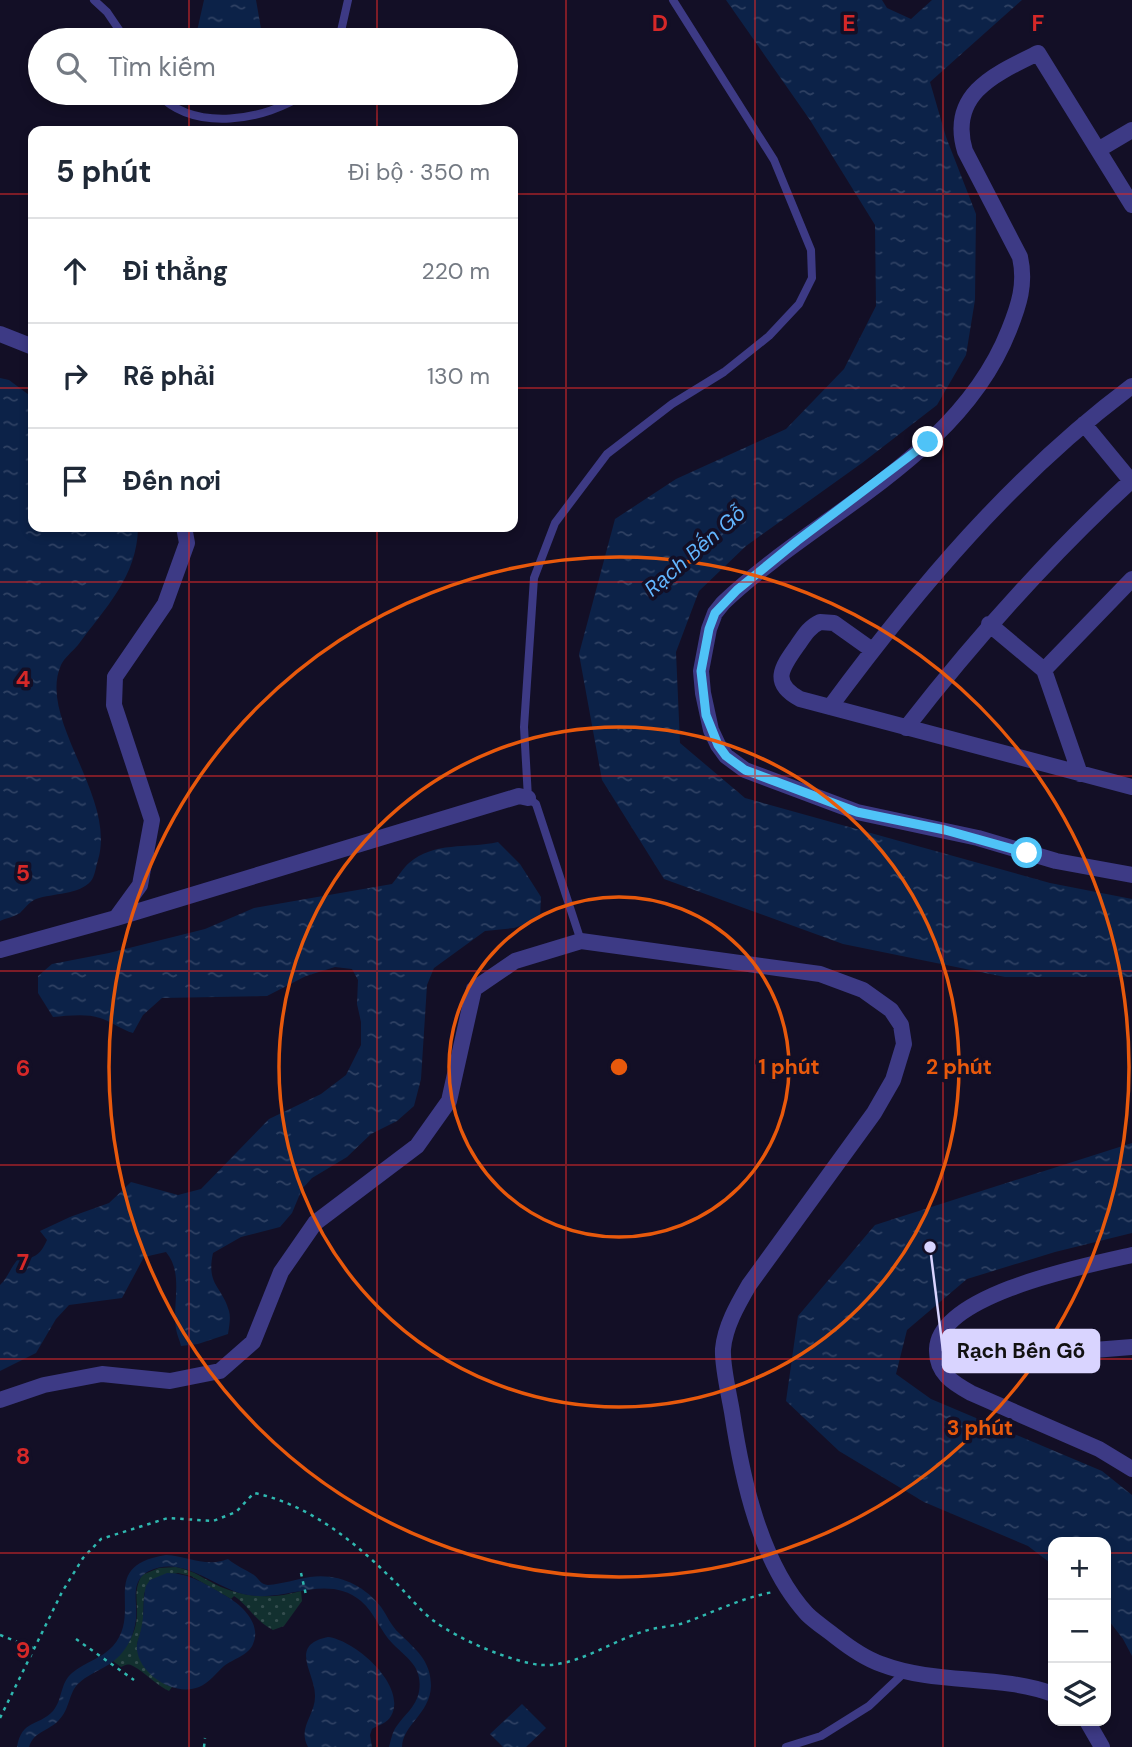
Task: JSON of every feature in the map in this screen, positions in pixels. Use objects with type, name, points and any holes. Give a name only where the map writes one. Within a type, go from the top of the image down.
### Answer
[{"type":"street","points":[[1132,205],[1038,52],[978,88],[969,99],[960,123],[965,151],[1020,257],[1024,274],[1018,308],[1005,341],[970,398],[928,442],[842,510],[797,541],[723,603],[715,613],[709,629],[701,671],[710,730],[726,756],[745,770],[857,812],[967,835],[1056,861],[1132,875]]},
{"type":"street","points":[[1098,150],[1132,130]]},
{"type":"street","points":[[0,334],[28,345]]},
{"type":"street","points":[[830,707],[872,650],[985,517],[1084,424],[1132,386]]},
{"type":"street","points":[[906,728],[989,624],[1032,577],[1132,481],[1084,424]]},
{"type":"street","points":[[116,918],[140,885],[152,820],[114,705],[115,677],[164,604],[187,543],[185,532]]},
{"type":"street","points":[[1044,670],[1132,579]]},
{"type":"street","points":[[872,650],[834,623],[820,622],[808,631],[782,669],[784,687],[800,699],[1132,787]]},
{"type":"street","points":[[989,624],[1044,670],[1080,774]]},
{"type":"street","points":[[0,950],[116,918],[519,796],[528,798]]},
{"type":"street","points":[[0,1400],[44,1385],[102,1374],[170,1381],[220,1371],[253,1342],[281,1272],[315,1223],[417,1146],[449,1101],[474,989],[514,961],[581,941],[820,974],[863,990],[891,1010],[901,1025],[904,1044],[893,1080],[874,1113],[749,1285],[732,1315],[723,1349],[738,1453],[754,1513],[773,1562],[789,1590],[807,1614],[856,1652],[881,1664],[906,1671],[1008,1682],[1048,1693]]},
{"type":"street","points":[[1132,1255],[1045,1276],[976,1303],[948,1324],[937,1346],[937,1360],[942,1371],[953,1383],[1099,1449],[1132,1469]]},
{"type":"street","points":[[1069,1352],[1132,1347]]},
{"type":"street","points":[[1090,1726],[1102,1747]]},
{"type":"lane","points":[[94,0],[107,12],[118,28]]},
{"type":"lane","points":[[342,28],[348,0]]},
{"type":"lane","points":[[581,941],[536,804],[528,798],[524,727],[534,578],[555,523],[607,454],[672,404],[724,372],[769,336],[799,304],[812,278],[811,250],[774,160],[673,0]]},
{"type":"lane","points":[[173,105],[179,110],[224,119],[246,117],[282,105]]},
{"type":"lane","points":[[786,1747],[821,1736],[869,1706],[906,1671]]},
{"type":"path","points":[[0,1718],[62,1592],[83,1558],[101,1539],[168,1518],[213,1521],[236,1512],[254,1493],[306,1512],[330,1527],[382,1569],[433,1620],[467,1641],[541,1665],[564,1663],[643,1631],[680,1624],[757,1595],[789,1590]]},
{"type":"path","points":[[300,1573],[306,1595]]},
{"type":"path","points":[[0,1635],[33,1648]]},
{"type":"path","points":[[76,1639],[134,1680]]},
{"type":"path","points":[[204,1747],[205,1738]]},
{"type":"green space","points":[[176,1567],[188,1570],[221,1587],[251,1595],[271,1596],[301,1591],[302,1601],[284,1626],[273,1630],[234,1596],[231,1599],[191,1576],[178,1573],[150,1580],[144,1594],[143,1625],[137,1644],[164,1683],[172,1687],[169,1691],[133,1666],[128,1664],[121,1667],[113,1661],[133,1633],[137,1620],[137,1589],[142,1575],[159,1568]]},
{"type":"water","points":[[204,0],[256,0],[261,28],[198,28]]},
{"type":"water","points":[[726,0],[882,0],[887,8],[911,19],[932,0],[1022,0],[930,82],[946,137],[976,214],[975,300],[966,355],[937,405],[862,463],[746,546],[699,591],[676,652],[680,743],[745,798],[1050,883],[1132,899],[1132,977],[1005,977],[843,944],[664,879],[602,780],[579,654],[615,519],[676,479],[786,429],[844,369],[876,306],[875,225],[810,120]]},
{"type":"water","points":[[0,378],[9,380],[28,394],[28,532],[138,532],[126,577],[109,605],[62,662],[56,686],[59,709],[67,734],[97,811],[101,836],[94,876],[80,889],[36,899],[20,913],[0,921]]},
{"type":"water","points":[[498,842],[520,864],[541,897],[540,919],[514,928],[485,931],[434,968],[427,985],[421,1079],[414,1106],[397,1121],[371,1134],[347,1157],[312,1178],[302,1189],[292,1213],[280,1227],[241,1237],[213,1253],[213,1279],[230,1314],[228,1334],[198,1344],[181,1346],[175,1319],[175,1269],[166,1252],[144,1257],[122,1298],[69,1305],[56,1319],[36,1353],[0,1371],[0,1285],[19,1258],[33,1257],[42,1249],[47,1240],[40,1231],[109,1203],[131,1182],[178,1195],[201,1189],[269,1119],[321,1094],[346,1075],[361,1045],[361,1022],[357,1004],[358,980],[352,969],[335,967],[306,976],[267,996],[162,998],[143,1015],[133,1033],[97,1017],[53,1017],[38,993],[38,976],[52,964],[205,929],[254,908],[392,884],[409,863],[429,851]]},
{"type":"water","points":[[1132,1143],[1132,1233],[1055,1252],[967,1279],[907,1330],[896,1374],[931,1399],[1102,1471],[1132,1495],[1132,1656],[1111,1623],[1111,1537],[1048,1537],[1048,1561],[1028,1546],[924,1502],[839,1451],[786,1401],[798,1316],[875,1225]]},
{"type":"water","points":[[166,1555],[204,1562],[228,1559],[268,1585],[320,1576],[350,1582],[367,1592],[396,1630],[421,1656],[430,1677],[430,1696],[403,1739],[402,1747],[389,1747],[395,1729],[413,1707],[419,1692],[419,1676],[413,1664],[388,1639],[361,1601],[334,1589],[248,1595],[187,1570],[162,1567],[149,1571],[139,1580],[135,1627],[125,1649],[108,1665],[76,1686],[63,1716],[55,1724],[38,1734],[29,1747],[17,1747],[19,1738],[27,1728],[53,1711],[68,1677],[113,1646],[125,1619],[127,1579],[133,1569],[145,1561]]},
{"type":"water","points":[[167,1573],[191,1577],[232,1600],[249,1616],[255,1629],[253,1644],[248,1651],[224,1666],[199,1687],[180,1689],[160,1682],[145,1668],[137,1650],[146,1586],[150,1580]]},
{"type":"water","points":[[328,1637],[352,1646],[364,1655],[376,1666],[392,1691],[394,1704],[391,1716],[372,1729],[372,1747],[308,1747],[305,1740],[306,1727],[315,1702],[306,1653],[309,1646]]},
{"type":"water","points":[[522,1704],[546,1728],[526,1747],[503,1747],[490,1734]]},
{"type":"place","name":"Rạch Bến Gỗ","points":[[930,1247]]},
{"type":"route","points":[[928,442],[797,541],[723,603],[715,613],[709,629],[701,671],[706,715],[718,745],[726,756],[745,770],[857,812],[945,830],[1027,853]]}]
